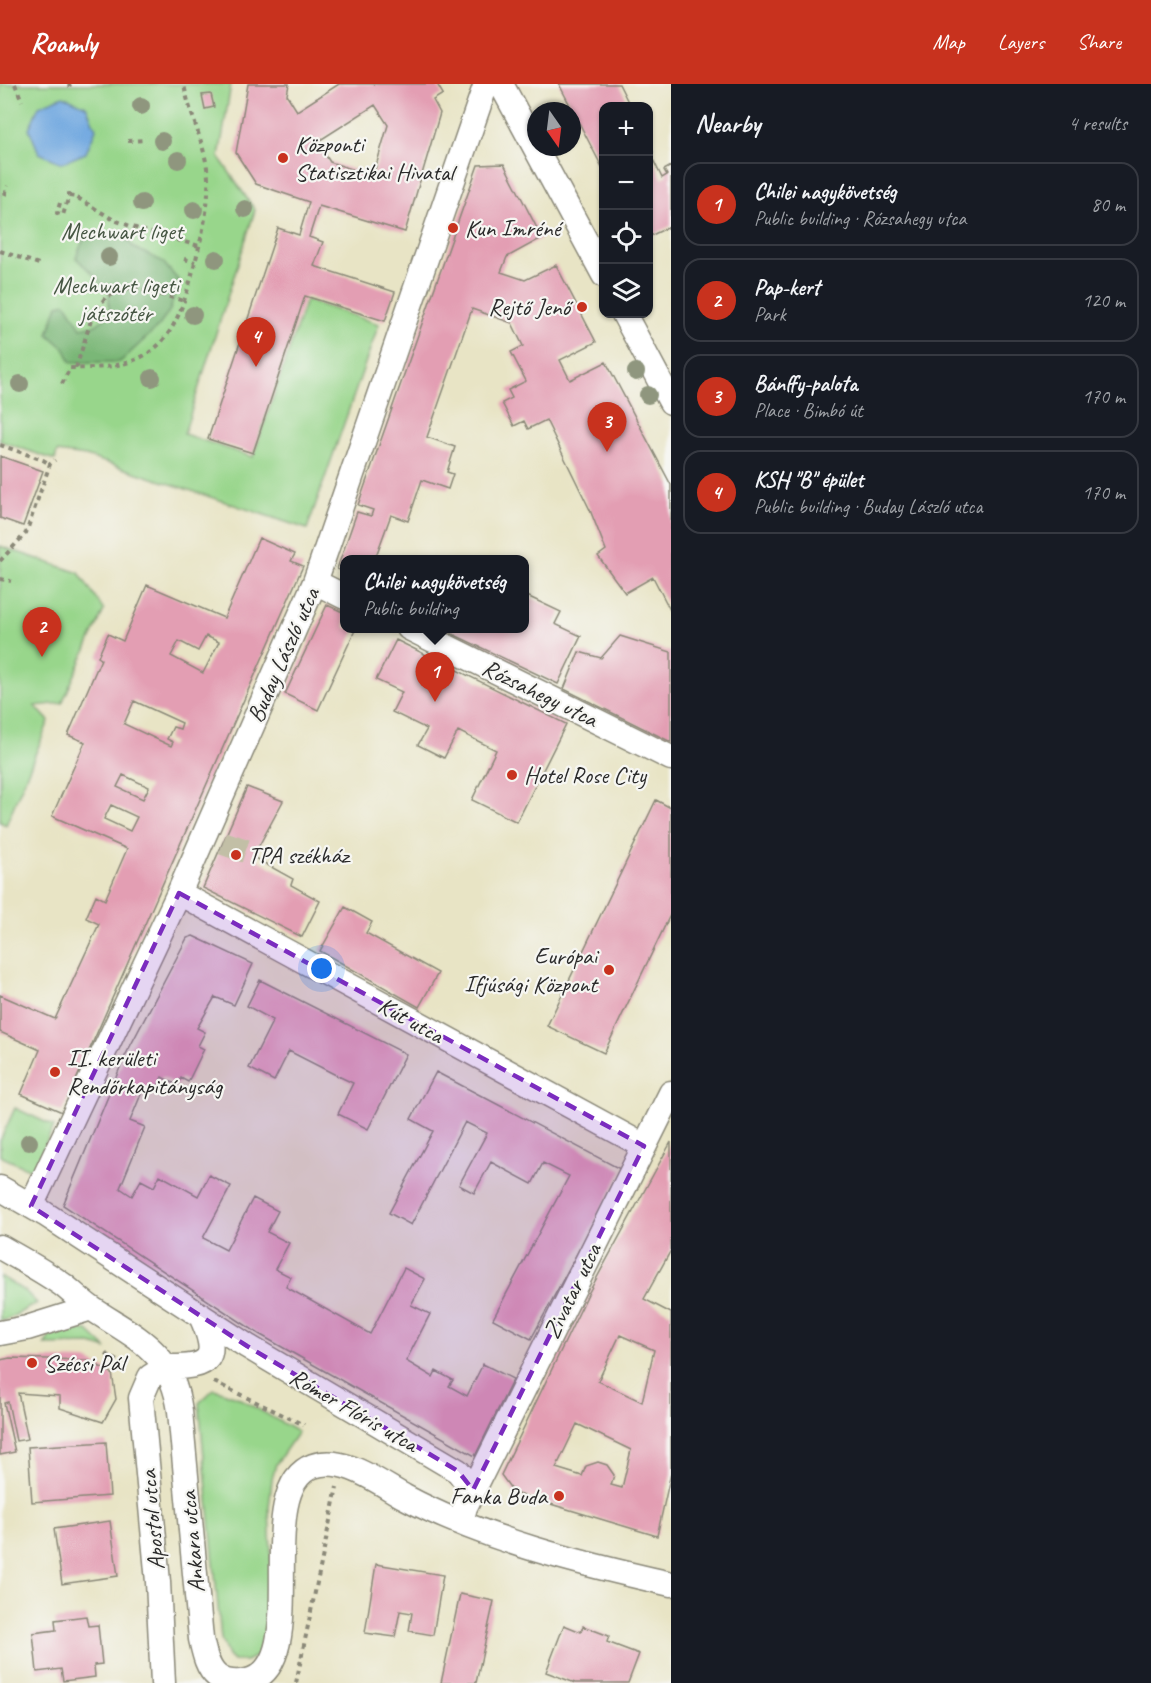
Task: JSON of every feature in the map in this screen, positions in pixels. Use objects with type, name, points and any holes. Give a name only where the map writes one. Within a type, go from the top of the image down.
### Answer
[{"type":"street","name":"Buday László utca","points":[[31,1206],[179,893],[315,582],[486,84]]},
{"type":"street","points":[[501,84],[599,268]]},
{"type":"street","points":[[626,318],[671,402]]},
{"type":"street","points":[[315,582],[340,594]]},
{"type":"street","name":"Rózsahegy utca","points":[[419,633],[671,758]]},
{"type":"street","name":"Kút utca","points":[[179,893],[644,1146]]},
{"type":"street","name":"Zivatar utca","points":[[473,1490],[671,1093]]},
{"type":"street","name":"Rómer Flóris utca","points":[[0,1188],[247,1346],[458,1471],[473,1490]]},
{"type":"street","name":"Ankara utca","points":[[0,1247],[62,1284],[175,1367],[174,1385],[180,1410],[201,1639],[210,1667],[214,1674],[223,1680],[232,1682],[253,1679],[264,1673],[275,1656],[280,1627],[284,1518],[293,1483]]},
{"type":"street","points":[[0,1333],[27,1328],[92,1308]]},
{"type":"street","points":[[175,1367],[199,1365],[209,1357],[211,1352],[209,1334],[201,1316]]},
{"type":"street","name":"Apostol utca","points":[[163,1683],[158,1582],[141,1398],[150,1377],[175,1367]]},
{"type":"street","name":"Rómer Flóris utca","points":[[293,1483],[303,1472],[313,1466],[335,1463],[356,1470],[427,1508],[461,1522],[613,1571],[671,1584]]},
{"type":"street","points":[[461,1522],[473,1490]]},
{"type":"path","points":[[15,84],[22,101]]},
{"type":"path","points":[[62,384],[70,368],[105,368],[143,357],[163,342],[185,301],[208,200],[207,168],[184,84]]},
{"type":"path","points":[[128,141],[144,140]]},
{"type":"path","points":[[5,195],[8,186]]},
{"type":"path","points":[[60,203],[57,213],[63,215],[69,189]]},
{"type":"path","points":[[69,196],[76,197],[114,220],[141,231],[199,246]]},
{"type":"path","points":[[0,251],[39,264]]},
{"type":"path","points":[[184,259],[195,262]]},
{"type":"path","points":[[76,368],[93,314],[106,297],[131,287],[185,301]]},
{"type":"path","points":[[0,445],[50,464]]},
{"type":"path","points":[[0,561],[26,532],[50,464],[55,460]]},
{"type":"path","points":[[0,579],[11,581]]},
{"type":"path","points":[[106,1354],[120,1362]]},
{"type":"path","points":[[175,1367],[304,1425]]},
{"type":"path","points":[[296,1683],[339,1479]]},
{"type":"highlighted area","points":[[179,893],[644,1146],[473,1490],[458,1471],[247,1346],[31,1206]]},
{"type":"green space","name":"Mechwart liget","points":[[0,84],[231,84],[219,157],[255,210],[184,434],[253,457],[306,300],[379,324],[307,529],[86,456],[57,452],[55,460],[0,441]]},
{"type":"green space","name":"Mechwart ligeti játszótér","points":[[95,235],[123,235],[134,248],[162,261],[179,281],[170,310],[159,326],[120,362],[71,362],[64,348],[48,334],[58,305],[66,303],[81,328],[96,325],[109,315],[109,294],[95,276],[76,258],[83,240]]},
{"type":"green space","points":[[0,546],[79,573],[104,610],[62,703],[35,706],[49,721],[6,825],[0,822]]},
{"type":"green space","points":[[15,1108],[54,1126],[33,1171],[0,1156],[0,1141]]},
{"type":"green space","points":[[0,1276],[26,1292],[37,1303],[0,1321]]},
{"type":"green space","points":[[71,1329],[88,1331],[107,1349],[91,1344],[44,1345],[51,1335]]},
{"type":"green space","points":[[214,1389],[237,1397],[298,1432],[276,1464],[272,1479],[269,1508],[273,1600],[271,1627],[261,1654],[246,1661],[233,1661],[228,1656],[221,1639],[199,1403]]},
{"type":"water","points":[[63,96],[86,106],[96,129],[86,153],[62,163],[39,153],[29,129],[39,106]]},
{"type":"building","points":[[248,84],[289,84],[287,95],[297,111],[339,84],[437,84],[443,94],[433,100],[440,113],[405,232],[319,206],[309,237],[323,242],[314,266],[395,292],[385,321],[305,296],[253,453],[208,439],[278,228],[299,235],[309,202],[256,184],[236,153]],"holes":[[[375,105],[388,125],[373,176],[330,162],[317,142]]]},
{"type":"building","points":[[559,84],[619,84],[628,102],[599,102],[599,161],[581,127],[581,102],[568,102]]},
{"type":"building","points":[[211,94],[214,107],[205,109],[202,95]]},
{"type":"building","points":[[653,159],[662,178],[667,175],[664,170],[671,166],[671,226],[653,235]]},
{"type":"building","points":[[504,164],[542,238],[507,257],[501,272],[525,280],[556,265],[596,342],[560,360],[570,380],[606,362],[671,485],[671,612],[653,577],[625,593],[598,556],[606,550],[590,510],[546,420],[528,429],[524,421],[514,426],[502,403],[512,398],[508,390],[526,381],[511,352],[523,346],[512,323],[472,309],[427,437],[455,447],[447,472],[453,474],[448,489],[422,480],[408,521],[391,515],[376,555],[342,555],[357,512],[371,516],[373,510],[358,505],[478,165]]},
{"type":"building","points":[[0,456],[43,471],[23,526],[0,518]]},
{"type":"building","points":[[259,538],[295,554],[291,561],[303,566],[62,1112],[21,1094],[40,1050],[0,1032],[0,995],[55,1019],[99,924],[86,918],[96,895],[105,900],[127,849],[52,816],[85,742],[68,735],[101,659],[98,657],[108,634],[123,641],[147,585],[224,618]],"holes":[[[206,636],[219,642],[203,673],[171,656],[179,641],[198,651]],[[134,701],[182,723],[180,729],[173,727],[167,739],[173,742],[171,746],[124,724]],[[123,775],[149,787],[143,799],[117,787]],[[111,805],[137,817],[130,831],[104,819]]]},
{"type":"building","points":[[529,597],[561,612],[555,624],[581,636],[558,684],[451,633],[529,633]]},
{"type":"building","points":[[327,605],[340,611],[340,633],[354,633],[318,710],[285,694]]},
{"type":"building","points":[[620,636],[671,652],[671,742],[564,689],[579,652],[601,658]]},
{"type":"building","points":[[396,640],[566,724],[517,822],[472,800],[496,750],[458,731],[444,758],[418,745],[427,729],[392,712],[402,692],[376,680]]},
{"type":"building","name":"TPA székház","points":[[247,787],[283,801],[253,857],[293,879],[291,885],[320,901],[302,937],[203,888]]},
{"type":"building","name":"Európai Ifjúsági Központ","points":[[656,800],[671,808],[671,913],[604,1053],[547,1026]]},
{"type":"building","points":[[345,907],[372,922],[366,933],[438,973],[419,1007],[320,951]]},
{"type":"building","points":[[193,936],[253,964],[234,1005],[215,997],[197,1028],[205,1032],[198,1046],[204,1049],[188,1082],[181,1078],[177,1085],[162,1077],[156,1091],[144,1087],[130,1121],[145,1127],[120,1188],[132,1196],[141,1180],[154,1187],[160,1175],[198,1196],[209,1175],[231,1186],[203,1238],[226,1250],[253,1198],[278,1211],[267,1232],[289,1243],[275,1269],[291,1277],[286,1287],[370,1334],[404,1268],[425,1279],[411,1305],[430,1314],[406,1361],[433,1377],[436,1371],[453,1380],[449,1386],[467,1396],[483,1364],[513,1379],[475,1456],[259,1334],[63,1205],[124,1058],[187,938]]},
{"type":"building","points":[[260,980],[406,1054],[368,1129],[338,1114],[353,1083],[289,1051],[274,1081],[249,1068],[273,1020],[247,1006]]},
{"type":"building","points":[[436,1072],[622,1170],[531,1339],[493,1319],[569,1176],[543,1163],[532,1184],[491,1162],[474,1193],[459,1185],[487,1133],[465,1122],[411,1225],[389,1213],[433,1131],[411,1119]]},
{"type":"building","points":[[671,1142],[671,1250],[644,1299],[671,1313],[671,1473],[657,1536],[514,1493],[501,1475],[588,1294]],"holes":[[[620,1335],[654,1350],[642,1402],[598,1381]],[[577,1424],[631,1450],[622,1488],[611,1485],[614,1475],[607,1465],[598,1462],[586,1466],[582,1476],[556,1468]]]},
{"type":"building","points":[[10,1358],[87,1360],[112,1373],[116,1399],[103,1422],[60,1408],[60,1396],[18,1393],[28,1439],[16,1441],[8,1402],[4,1403],[15,1452],[0,1455],[0,1360]]},
{"type":"building","points":[[106,1442],[110,1496],[32,1502],[28,1447]]},
{"type":"building","points":[[110,1521],[118,1576],[62,1584],[54,1529]]},
{"type":"building","points":[[376,1564],[443,1575],[433,1635],[409,1631],[412,1613],[400,1611],[395,1637],[365,1633]]},
{"type":"building","points":[[460,1594],[494,1601],[476,1683],[441,1683]]},
{"type":"building","points":[[86,1616],[88,1626],[98,1625],[102,1664],[94,1665],[95,1677],[63,1681],[61,1669],[37,1672],[33,1633],[56,1630],[55,1620]]},
{"type":"building","points":[[564,1625],[581,1632],[583,1626],[609,1636],[607,1642],[639,1654],[628,1683],[575,1683],[546,1672]]},
{"type":"tunnel","points":[[223,843],[255,854]]},
{"type":"place","name":"Központi Statisztikai Hivatal","points":[[283,158]]},
{"type":"place","name":"Kun Imréné","points":[[453,228]]},
{"type":"place","name":"Rejtő Jenő","points":[[582,307]]},
{"type":"place","name":"KSH \"B\" épület","points":[[256,367]]},
{"type":"place","name":"Bánffy-palota","points":[[607,452]]},
{"type":"place","name":"Pap-kert","points":[[42,657]]},
{"type":"place","name":"Chilei nagykövetség","points":[[435,702]]},
{"type":"place","name":"Hotel Rose City","points":[[512,775]]},
{"type":"place","name":"TPA székház","points":[[236,855]]},
{"type":"place","name":"Európai Ifjúsági Központ","points":[[609,970]]},
{"type":"place","name":"II. kerületi Rendőrkapitányság","points":[[55,1072]]},
{"type":"place","name":"Szécsi Pál","points":[[32,1363]]},
{"type":"place","name":"Fanka Buda","points":[[559,1496]]}]
